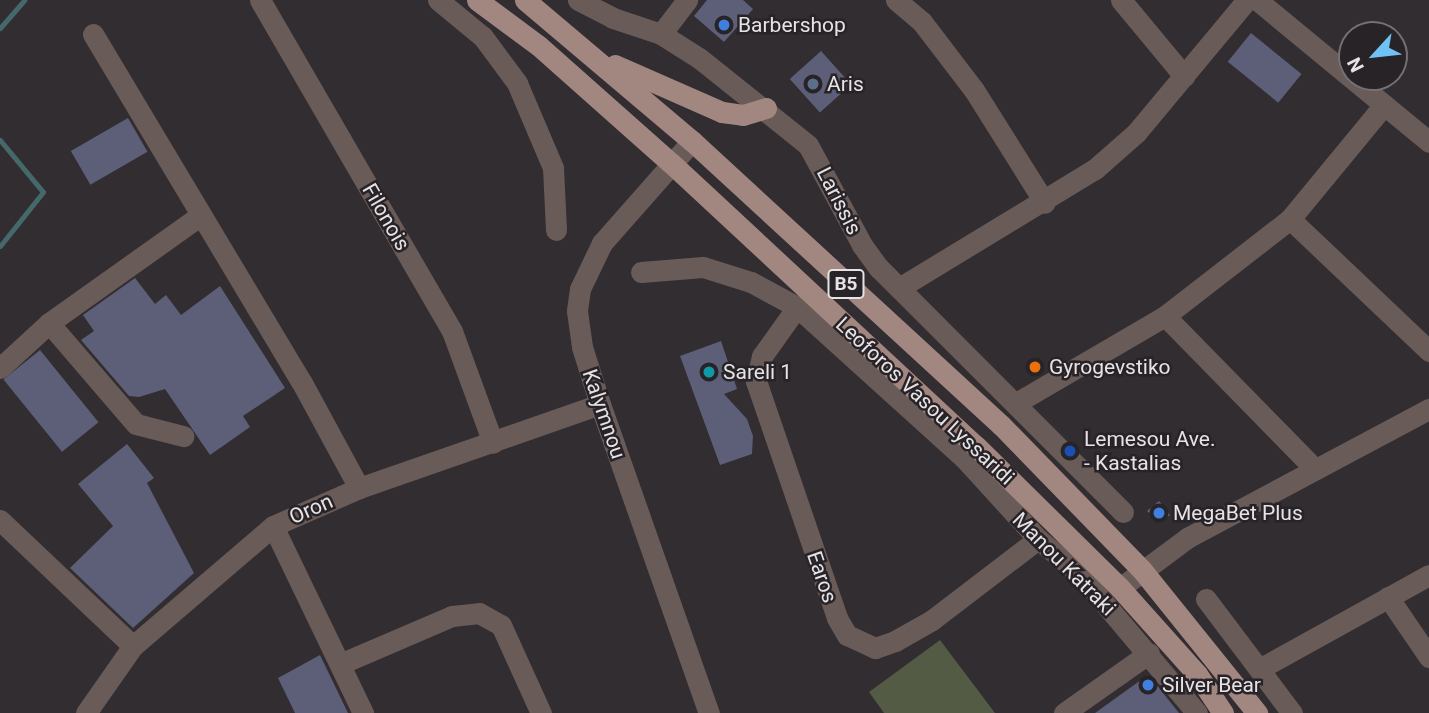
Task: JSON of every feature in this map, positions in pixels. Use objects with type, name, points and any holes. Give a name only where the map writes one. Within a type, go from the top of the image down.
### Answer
[{"type":"main road","name":"Leoforos Vasou Lyssaridi","points":[[477,0],[539,46],[671,163],[976,446],[1120,588],[1197,674],[1223,713]]},
{"type":"main road","name":"Leoforos Vasou Lyssaridi","points":[[525,0],[692,141],[1001,425],[1142,570],[1256,713]]},
{"type":"main road","points":[[591,54],[722,112],[743,115],[766,108]]},
{"type":"street","name":"Filonois","points":[[260,0],[452,331],[493,443]]},
{"type":"street","points":[[438,0],[483,37],[517,83],[553,168],[556,230]]},
{"type":"street","name":"Larissis","points":[[578,0],[613,18],[662,34],[766,108],[808,145],[862,245],[899,288],[1123,512]]},
{"type":"street","points":[[662,34],[687,0]]},
{"type":"street","points":[[896,0],[922,22],[974,90],[1045,203]]},
{"type":"street","points":[[1121,0],[1184,76]]},
{"type":"street","points":[[899,288],[1045,203],[1136,133],[1247,0]]},
{"type":"street","points":[[1257,0],[1429,142]]},
{"type":"street","points":[[93,34],[301,381],[359,488]]},
{"type":"street","points":[[1016,403],[1165,316],[1290,219],[1384,105]]},
{"type":"street","name":"Kalymnou","points":[[692,141],[602,243],[580,289],[577,311],[582,347],[600,404],[709,713]]},
{"type":"street","points":[[0,368],[49,323],[201,215]]},
{"type":"street","points":[[1290,219],[1429,351]]},
{"type":"street","name":"Manou Katraki","points":[[641,272],[703,267],[751,282],[797,307],[964,458],[1038,539],[1079,573],[1197,713]]},
{"type":"street","name":"Earos","points":[[797,307],[762,356],[756,381],[837,618],[846,635],[875,648],[895,641],[932,620],[1038,539]]},
{"type":"street","points":[[1165,316],[1314,468]]},
{"type":"street","points":[[49,323],[136,424],[183,436]]},
{"type":"street","name":"Oron","points":[[86,713],[133,646],[273,526],[359,488],[600,404]]},
{"type":"street","points":[[1120,588],[1187,538],[1429,409]]},
{"type":"street","points":[[273,526],[363,713]]},
{"type":"street","points":[[2,527],[133,646]]},
{"type":"street","points":[[1261,668],[1429,575]]},
{"type":"street","points":[[1388,597],[1429,657]]},
{"type":"street","points":[[1206,599],[1261,668],[1292,713]]},
{"type":"street","points":[[340,664],[452,616],[479,613],[501,625],[541,713]]},
{"type":"street","points":[[1064,713],[1149,653]]},
{"type":"green space","points":[[940,640],[995,713],[884,713],[869,692]]},
{"type":"building","points":[[707,0],[743,0],[753,9],[724,42],[694,16]]},
{"type":"building","points":[[1251,33],[1302,74],[1278,103],[1228,62]]},
{"type":"building","points":[[821,51],[851,84],[820,113],[790,79]]},
{"type":"building","points":[[128,118],[148,152],[90,185],[71,151]]},
{"type":"building","points":[[135,278],[155,304],[166,295],[181,315],[220,286],[285,388],[243,416],[250,427],[210,455],[165,389],[139,397],[129,396],[81,340],[94,331],[83,315]]},
{"type":"building","points":[[721,341],[737,389],[724,394],[747,419],[753,436],[752,454],[720,465],[680,356]]},
{"type":"building","points":[[40,350],[99,422],[62,452],[3,380]]},
{"type":"building","points":[[127,444],[154,478],[147,483],[194,573],[133,628],[70,568],[113,526],[78,484]]},
{"type":"building","name":"MegaBet Plus","points":[[1159,501],[1170,515],[1161,522],[1147,511]]},
{"type":"building","points":[[320,655],[348,713],[295,713],[278,678]]},
{"type":"building","points":[[1141,680],[1155,683],[1179,713],[1095,713]]},
{"type":"waterway","points":[[0,28],[24,0]]},
{"type":"waterway","points":[[0,140],[43,192],[0,246]]},
{"type":"place","name":"Barbershop","points":[[724,25]]},
{"type":"place","name":"Aris","points":[[813,84]]},
{"type":"place","name":"Gyrogevstiko","points":[[1035,367]]},
{"type":"place","name":"Sareli 1","points":[[709,372]]},
{"type":"place","name":"Lemesou Ave. - Kastalias","points":[[1070,451]]},
{"type":"place","name":"MegaBet Plus","points":[[1159,513]]},
{"type":"place","name":"Silver Bear","points":[[1148,685]]}]
